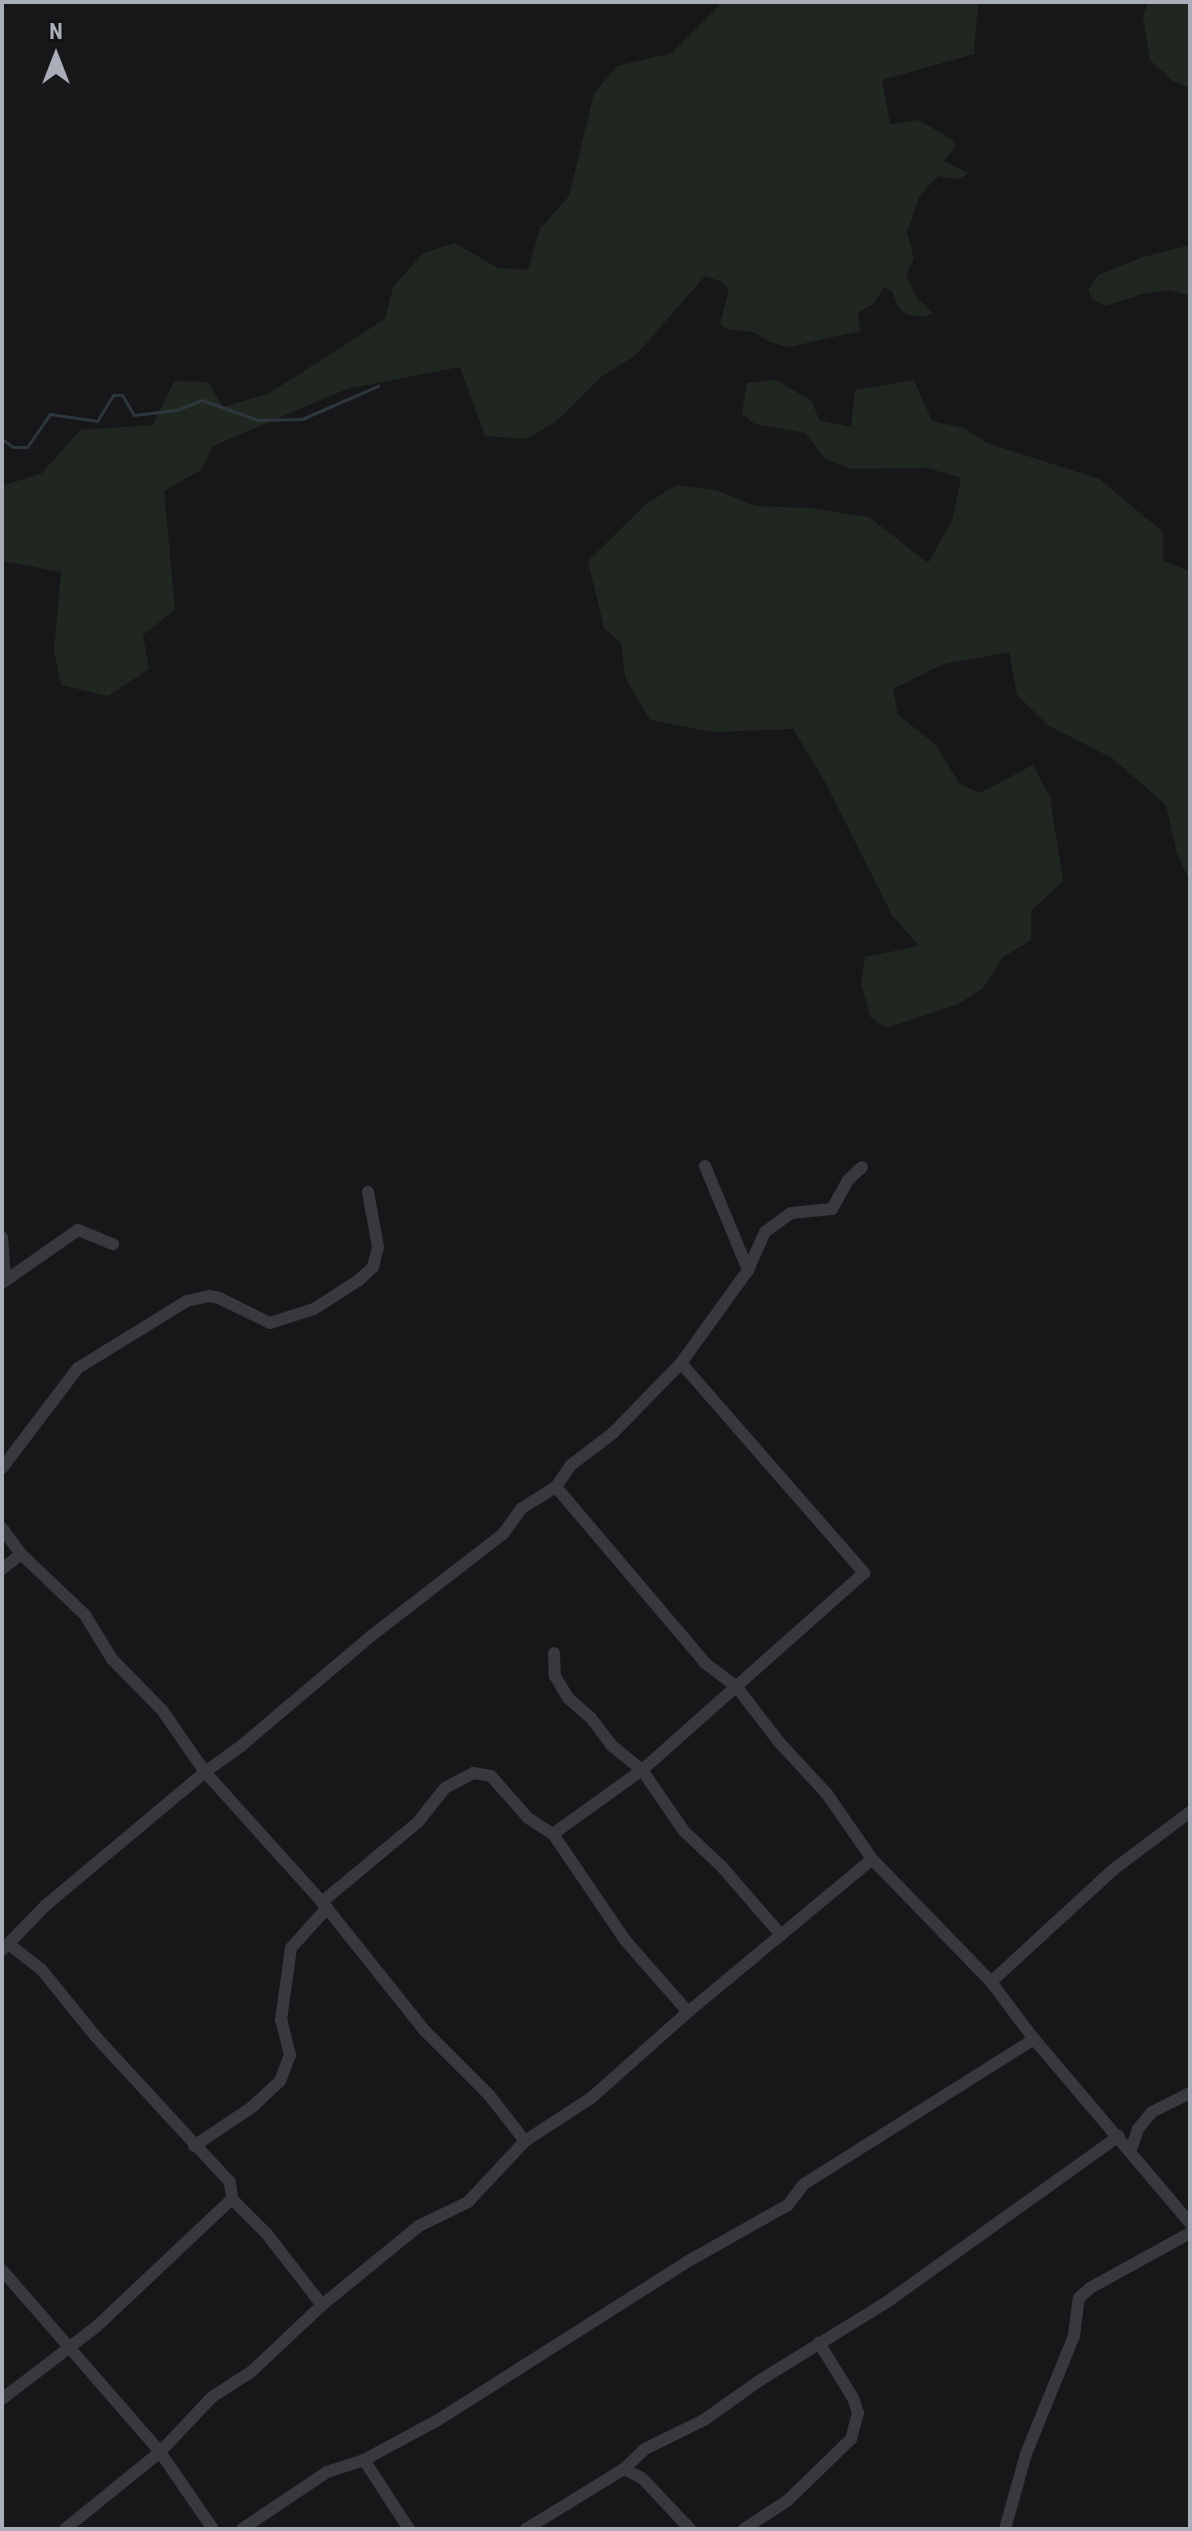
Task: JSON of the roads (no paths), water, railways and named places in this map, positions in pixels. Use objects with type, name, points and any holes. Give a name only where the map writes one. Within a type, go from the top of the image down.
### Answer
[{"type":"street","points":[[705,1166],[748,1270]]},
{"type":"street","points":[[322,2305],[266,2233],[232,2199],[230,2182],[96,2037],[41,1969],[6,1948],[46,1905],[371,1636],[503,1534],[522,1508],[556,1487],[571,1465],[613,1433],[681,1363],[748,1270],[765,1232],[791,1213],[832,1209],[848,1180],[862,1167]]},
{"type":"street","points":[[2,1468],[78,1368],[187,1301],[209,1296],[219,1298],[270,1323],[314,1309],[359,1280],[373,1267],[378,1247],[368,1192]]},
{"type":"street","points":[[4,1282],[78,1230],[97,1235],[113,1244]]},
{"type":"street","points":[[2,1237],[4,1282]]},
{"type":"street","points":[[553,1834],[642,1770],[864,1573],[681,1363]]},
{"type":"street","points":[[556,1487],[705,1663],[736,1686],[779,1742],[827,1794],[872,1859],[991,1982],[1034,2039],[1190,2223]]},
{"type":"street","points":[[2,1528],[21,1554],[85,1615],[112,1659],[162,1710],[205,1772],[324,1905],[424,2030],[489,2095],[525,2141]]},
{"type":"street","points":[[2,1569],[21,1554]]},
{"type":"street","points":[[554,1653],[555,1676],[568,1698],[591,1718],[611,1745],[642,1770],[684,1831],[723,1868],[781,1935]]},
{"type":"street","points":[[194,2146],[252,2107],[280,2081],[290,2055],[281,2020],[291,1948],[324,1905],[418,1822],[445,1788],[473,1773],[491,1776],[528,1818],[553,1834],[625,1940],[688,2012]]},
{"type":"street","points":[[991,1982],[1114,1869],[1190,1812]]},
{"type":"street","points":[[65,2529],[160,2452],[212,2397],[251,2372],[322,2305],[374,2267],[419,2226],[468,2202],[525,2141],[591,2098],[688,2012],[872,1859]]},
{"type":"street","points":[[242,2529],[327,2472],[364,2460],[438,2420],[685,2263],[788,2205],[804,2184],[1034,2039]]},
{"type":"street","points":[[1131,2150],[1138,2129],[1152,2112],[1190,2093]]},
{"type":"street","points":[[526,2529],[624,2469],[645,2449],[704,2420],[887,2302],[1119,2136]]},
{"type":"street","points":[[2,2399],[69,2348],[232,2199]]},
{"type":"street","points":[[1005,2529],[1026,2454],[1074,2336],[1079,2298],[1090,2288],[1190,2233]]},
{"type":"street","points":[[5,2278],[160,2452],[213,2529]]},
{"type":"street","points":[[744,2529],[787,2501],[851,2439],[858,2413],[853,2398],[819,2343]]},
{"type":"street","points":[[364,2460],[409,2529]]},
{"type":"street","points":[[624,2469],[642,2478],[690,2529]]},
{"type":"waterway","points":[[2,439],[13,447],[27,447],[50,414],[97,421],[113,395],[122,395],[134,415],[177,410],[202,400],[258,420],[302,419],[378,386]]}]
